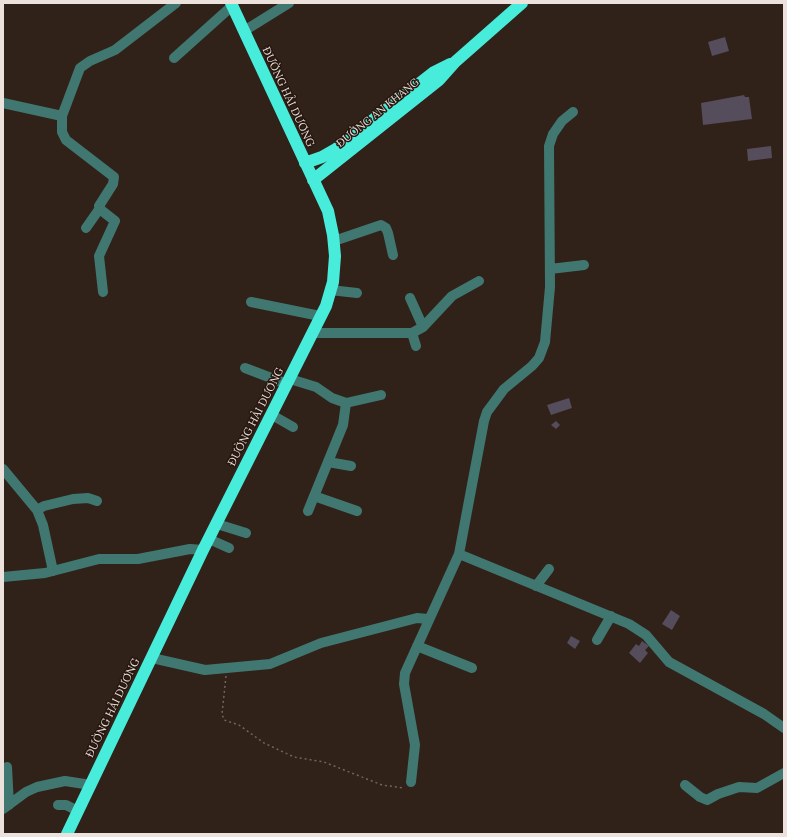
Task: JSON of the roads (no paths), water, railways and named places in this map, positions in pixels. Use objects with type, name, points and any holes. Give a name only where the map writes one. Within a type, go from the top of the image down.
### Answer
[{"type":"highway","name":"ĐƯỜNG AN KHANG","points":[[313,180],[439,80],[455,62],[522,3]]},
{"type":"highway","name":"ĐƯỜNG HẢI DƯƠNG","points":[[67,834],[206,544],[289,381],[320,316],[330,290],[335,256],[334,238],[328,211],[231,5]]},
{"type":"highway","name":"ĐƯỜNG AN KHANG","points":[[305,163],[322,157],[336,149],[434,72],[455,62]]},
{"type":"street","points":[[86,228],[100,208],[100,204],[113,184],[114,177],[66,140],[62,132],[62,116],[80,68],[90,61],[115,50],[176,3]]},
{"type":"street","points":[[244,31],[289,3]]},
{"type":"street","points":[[174,58],[231,5]]},
{"type":"street","points":[[3,103],[62,116]]},
{"type":"street","points":[[411,782],[415,745],[404,678],[416,646],[459,554],[487,412],[504,389],[532,366],[545,342],[548,326],[550,269],[549,146],[550,140],[559,125],[573,112]]},
{"type":"street","points":[[100,208],[115,221],[99,256],[103,292]]},
{"type":"street","points":[[334,238],[378,218]]},
{"type":"street","points":[[334,238],[381,225],[386,228],[393,255]]},
{"type":"street","points":[[550,269],[584,265]]},
{"type":"street","points":[[312,333],[412,333],[423,327],[452,296],[479,281]]},
{"type":"street","points":[[330,290],[357,293]]},
{"type":"street","points":[[410,298],[423,327]]},
{"type":"street","points":[[251,302],[320,316]]},
{"type":"street","points":[[412,333],[416,346]]},
{"type":"street","points":[[245,368],[316,387],[332,398],[346,403],[381,395]]},
{"type":"street","points":[[308,511],[343,425],[346,403]]},
{"type":"street","points":[[272,415],[293,427]]},
{"type":"street","points":[[328,462],[351,466]]},
{"type":"street","points":[[3,469],[37,510],[43,525],[53,571]]},
{"type":"street","points":[[314,496],[357,511]]},
{"type":"street","points":[[37,510],[44,506],[73,499],[88,498],[97,501]]},
{"type":"street","points":[[217,524],[246,533]]},
{"type":"street","points":[[3,577],[53,571],[99,559],[138,559],[190,549],[206,544],[229,548]]},
{"type":"street","points":[[459,554],[611,616],[643,632],[669,662],[764,714],[784,728]]},
{"type":"street","points":[[536,586],[549,569]]},
{"type":"street","points":[[597,640],[611,616]]},
{"type":"street","points":[[152,658],[197,669],[224,669],[270,664],[321,642],[417,618],[428,619]]},
{"type":"street","points":[[416,646],[472,668]]},
{"type":"street","points":[[5,806],[7,767]]},
{"type":"street","points":[[685,786],[700,797],[707,800],[733,788],[757,788],[784,773]]},
{"type":"street","points":[[5,806],[26,792],[52,783],[65,781],[90,785]]},
{"type":"street","points":[[58,805],[66,805],[78,811]]}]
